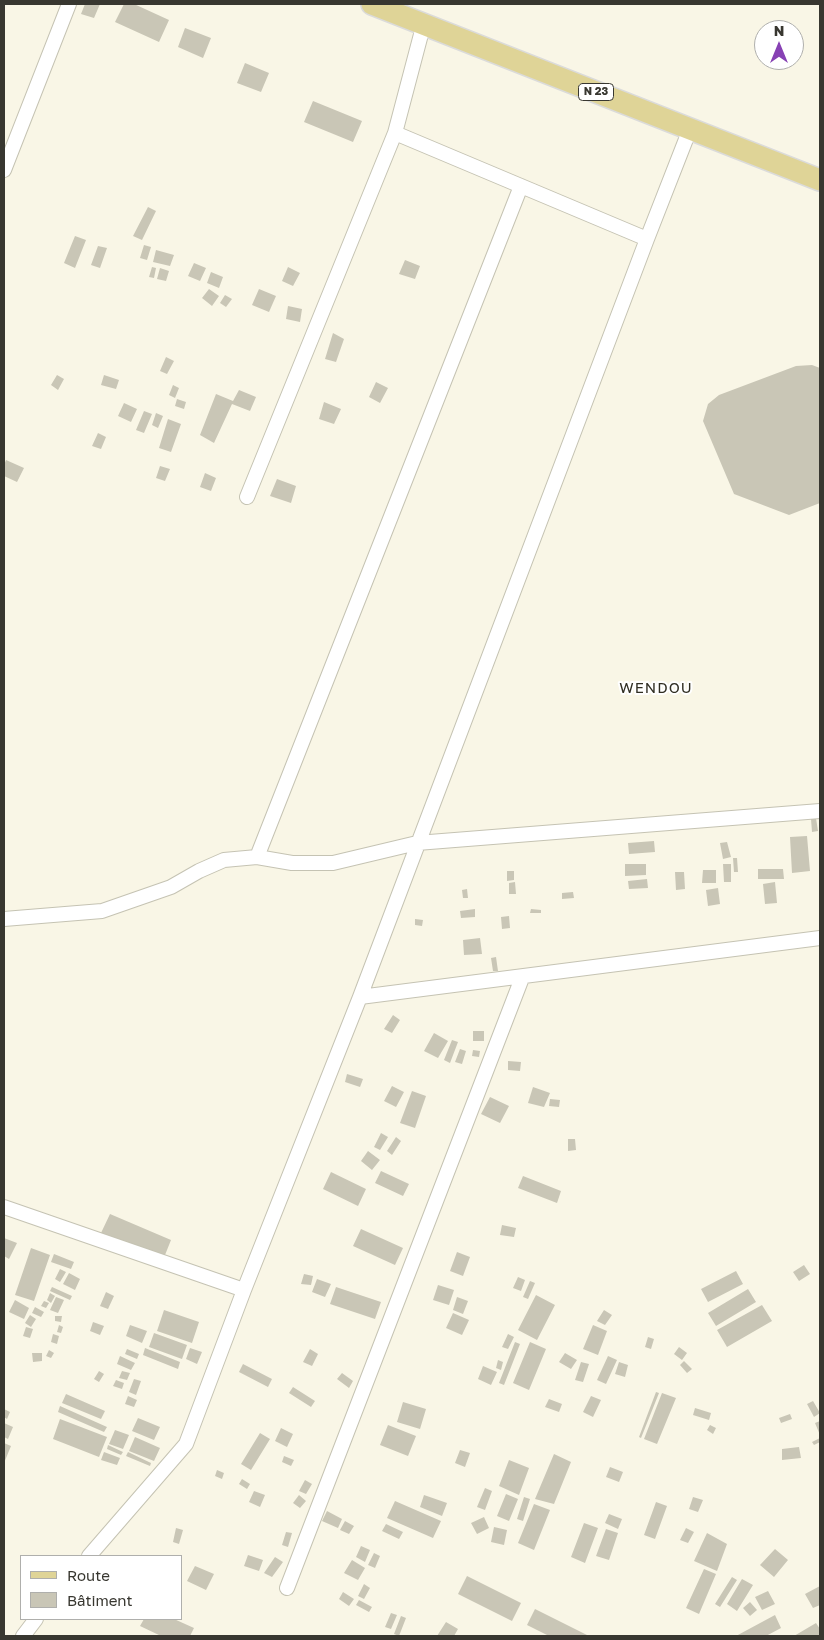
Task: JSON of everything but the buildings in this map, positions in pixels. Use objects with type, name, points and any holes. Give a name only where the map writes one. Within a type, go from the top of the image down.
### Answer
[{"type":"main road","name":"N 23","points":[[372,4],[820,180]]},
{"type":"street","points":[[4,170],[69,4]]},
{"type":"street","points":[[247,498],[395,133],[424,23]]},
{"type":"street","points":[[90,1555],[186,1444],[244,1290],[360,997],[646,239],[690,129]]},
{"type":"street","points":[[395,133],[646,239]]},
{"type":"street","points":[[257,856],[521,186]]},
{"type":"street","points":[[4,919],[102,911],[171,887],[199,871],[224,860],[257,856],[292,863],[333,863],[417,844],[820,812]]},
{"type":"street","points":[[360,997],[522,978],[820,938]]},
{"type":"street","points":[[287,1588],[522,978]]},
{"type":"street","points":[[4,1207],[244,1290]]},
{"type":"street","points":[[23,1636],[35,1620]]},
{"type":"district","name":"WENDOU","points":[[656,688]]}]
